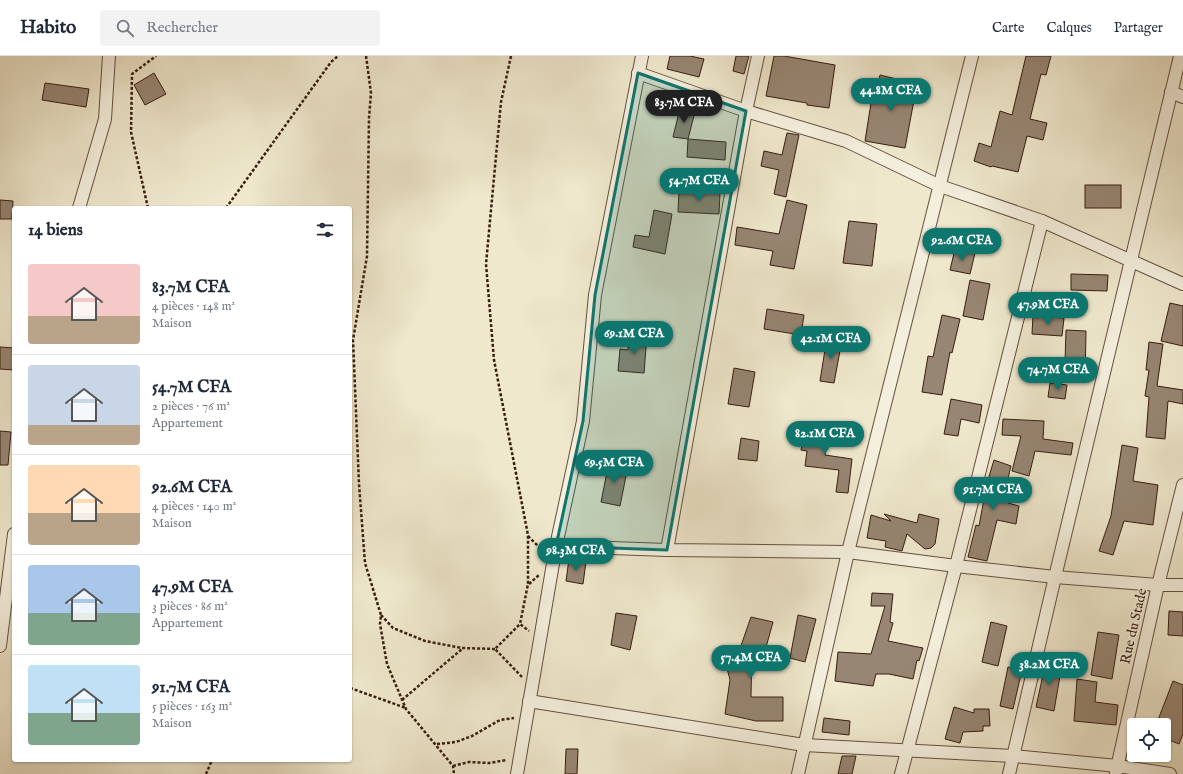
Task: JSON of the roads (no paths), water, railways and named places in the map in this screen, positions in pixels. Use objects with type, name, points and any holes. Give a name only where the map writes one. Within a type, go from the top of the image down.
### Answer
[{"type":"street","points":[[80,206],[105,119],[109,56]]},
{"type":"street","points":[[517,774],[556,546],[583,421],[595,295],[642,56]]},
{"type":"street","points":[[667,550],[746,111],[758,56]]},
{"type":"street","points":[[798,774],[848,552],[972,56]]},
{"type":"street","points":[[1009,774],[1180,56]]},
{"type":"street","points":[[638,73],[746,111],[846,141],[940,186],[1042,221],[1183,284]]},
{"type":"street","points":[[1171,92],[1183,97]]},
{"type":"street","points":[[902,774],[956,566],[1042,221]]},
{"type":"street","name":"Rue du Stade","points":[[1117,770],[1158,585],[1183,485]]},
{"type":"street","points":[[556,546],[667,550],[848,552],[1055,577],[1158,585],[1183,585]]},
{"type":"street","points":[[0,646],[12,550]]},
{"type":"street","points":[[530,701],[804,745],[1013,756],[1117,770],[1170,774]]}]
